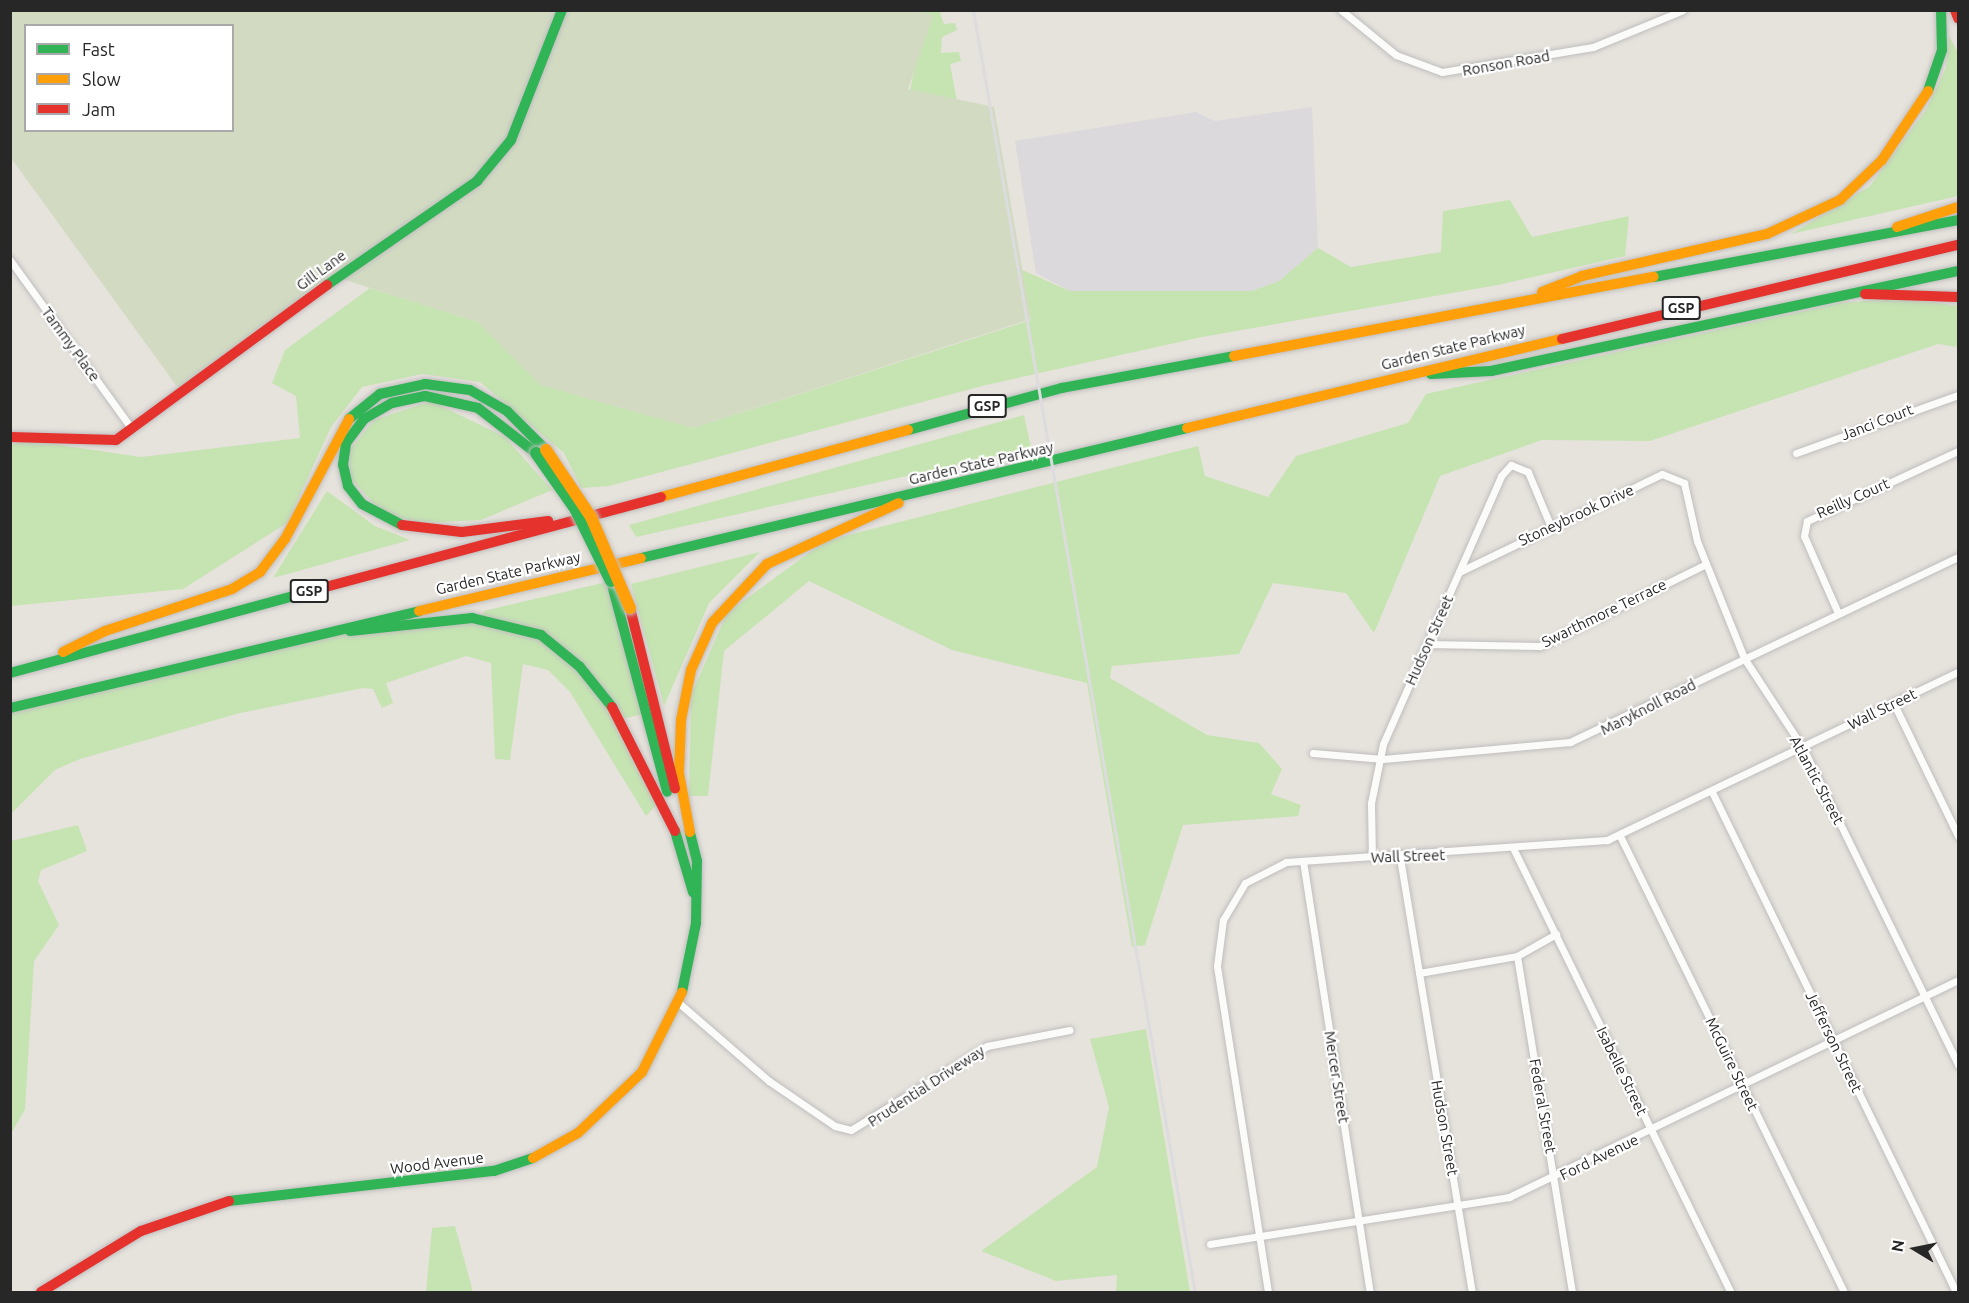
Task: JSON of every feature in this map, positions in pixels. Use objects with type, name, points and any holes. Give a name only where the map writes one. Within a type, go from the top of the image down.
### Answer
[{"type":"main road","name":"Gill Lane","points":[[12,436],[109,441],[131,428],[481,177],[520,123],[562,10]]},
{"type":"main road","points":[[1518,302],[1582,276],[1767,234],[1840,200],[1882,160],[1925,99],[1942,50],[1941,10]]},
{"type":"main road","points":[[1955,10],[1959,18]]},
{"type":"main road","points":[[1838,247],[1959,207]]},
{"type":"main road","name":"Garden State Parkway","points":[[10,673],[1062,388],[1518,302],[1838,247],[1959,220]]},
{"type":"main road","name":"Garden State Parkway","points":[[10,708],[322,632],[918,493],[1405,375],[1959,245]]},
{"type":"main road","points":[[1405,375],[1491,371],[1959,271]]},
{"type":"main road","points":[[1846,294],[1959,297]]},
{"type":"main road","points":[[43,663],[105,631],[223,593],[260,572],[285,539],[342,424],[380,394],[425,384],[470,390],[514,417],[541,452],[583,521],[626,610],[690,832]]},
{"type":"main road","points":[[541,452],[478,408],[425,396],[392,403],[364,419],[346,443],[343,465],[348,486],[362,504],[414,529],[471,532],[576,519]]},
{"type":"main road","points":[[690,832],[679,773],[681,720],[691,670],[712,623],[741,586],[777,558],[918,493]]},
{"type":"main road","points":[[626,610],[675,831]]},
{"type":"main road","points":[[322,632],[472,618],[541,635],[580,667],[622,719],[675,831]]},
{"type":"main road","name":"Wood Avenue","points":[[675,831],[697,901]]},
{"type":"main road","name":"Wood Avenue","points":[[42,1293],[141,1231],[212,1204],[471,1176],[540,1155],[578,1133],[626,1090],[656,1053],[680,1004],[694,946],[697,901],[690,832]]},
{"type":"street","name":"Ronson Road","points":[[1341,10],[1396,55],[1442,72],[1593,47],[1683,10]]},
{"type":"street","name":"Tammy Place","points":[[10,260],[131,428]]},
{"type":"street","name":"Janci Court","points":[[1797,453],[1959,395]]},
{"type":"street","name":"Reilly Court","points":[[1838,613],[1804,536],[1807,520],[1959,451]]},
{"type":"street","name":"Hudson Street","points":[[1372,857],[1371,804],[1379,758],[1501,476],[1511,465],[1521,465],[1533,484],[1551,526]]},
{"type":"street","name":"Stoneybrook Drive","points":[[1459,572],[1662,474],[1674,476],[1690,492]]},
{"type":"street","name":"Atlantic Street","points":[[1690,492],[1706,564],[1744,658],[1803,748],[1959,1065]]},
{"type":"street","name":"Maryknoll Road","points":[[1312,753],[1379,758],[1570,742],[1959,557]]},
{"type":"street","name":"Swarthmore Terrace","points":[[1427,644],[1540,646],[1706,564]]},
{"type":"street","name":"Wall Street","points":[[1268,1293],[1217,966],[1218,939],[1245,883],[1261,870],[1304,861],[1372,857],[1400,858],[1581,845],[1620,836],[1959,672]]},
{"type":"street","points":[[1894,704],[1959,836]]},
{"type":"street","name":"Jefferson Street","points":[[1712,792],[1956,1293]]},
{"type":"street","name":"McGuire Street","points":[[1620,836],[1844,1293]]},
{"type":"street","name":"Isabelle Street","points":[[1514,850],[1731,1293]]},
{"type":"street","name":"Hudson Street","points":[[1400,858],[1472,1293]]},
{"type":"street","name":"Mercer Street","points":[[1304,861],[1370,1293]]},
{"type":"street","points":[[1419,973],[1517,956],[1556,934]]},
{"type":"street","name":"Federal Street","points":[[1517,956],[1572,1293]]},
{"type":"street","name":"Ford Avenue","points":[[1210,1244],[1509,1197],[1555,1179],[1959,980]]},
{"type":"street","name":"Prudential Driveway","points":[[680,1004],[769,1081],[835,1126],[851,1130],[987,1046],[1069,1030]]},
{"type":"shaded area","points":[[1312,107],[1318,248],[1279,281],[1252,291],[1123,295],[1070,291],[1036,273],[1015,141],[1196,112],[1215,121]]},
{"type":"green space","points":[[10,11],[922,11],[933,16],[908,89],[994,107],[1031,319],[693,428],[541,385],[478,322],[339,278],[181,392],[11,158]]},
{"type":"green space","points":[[906,11],[947,11],[940,13],[944,24],[955,23],[957,30],[942,37],[941,53],[959,52],[961,61],[950,64],[957,101],[908,99],[925,22]]},
{"type":"green space","points":[[1949,36],[1958,53],[1958,196],[1791,234],[1870,186],[1926,110],[1946,68]]},
{"type":"green space","points":[[1510,200],[1532,237],[1629,216],[1625,256],[1498,285],[1202,337],[986,385],[609,486],[581,488],[564,453],[480,382],[422,374],[362,387],[331,427],[287,523],[183,589],[11,606],[10,445],[26,440],[141,457],[300,438],[296,396],[272,383],[285,350],[370,288],[478,322],[541,385],[693,428],[1031,320],[1022,270],[1070,291],[1252,291],[1279,281],[1318,248],[1351,267],[1441,252],[1443,211]]},
{"type":"green space","points":[[1903,298],[1958,306],[1958,347],[1938,344],[1650,441],[1542,440],[1440,476],[1374,633],[1346,593],[1273,583],[1239,654],[1112,666],[1110,678],[1207,735],[1259,743],[1282,769],[1271,794],[1301,805],[1298,816],[1183,825],[1145,945],[1132,947],[1087,683],[952,650],[809,581],[724,651],[708,796],[689,796],[691,695],[727,613],[825,541],[1198,446],[1205,476],[1268,497],[1296,456],[1408,423],[1426,394],[1840,303]]},
{"type":"green space","points":[[431,401],[505,437],[552,490],[481,520],[420,523],[383,513],[350,478],[350,450],[374,420]]},
{"type":"green space","points":[[1024,415],[1031,448],[636,537],[629,525]]},
{"type":"green space","points":[[327,491],[375,526],[410,540],[273,578]]},
{"type":"green space","points":[[760,552],[709,603],[664,706],[631,584]]},
{"type":"green space","points":[[611,581],[647,713],[622,719],[662,799],[646,816],[570,692],[548,670],[523,664],[510,760],[495,759],[491,663],[466,656],[386,683],[393,703],[382,708],[373,689],[363,688],[240,713],[80,759],[55,770],[11,814],[11,708],[322,632],[481,618],[484,611]]},
{"type":"green space","points":[[78,825],[87,851],[41,870],[38,881],[59,925],[34,961],[25,1109],[11,1134],[11,841]]},
{"type":"green space","points":[[1146,1029],[1190,1292],[1116,1292],[1117,1275],[1056,1281],[981,1251],[1097,1167],[1109,1107],[1090,1039]]},
{"type":"green space","points":[[455,1226],[473,1292],[426,1292],[432,1228]]},
{"type":"railway","points":[[973,10],[1195,1292]]},
{"type":"traffic: fast","points":[[327,285],[477,181],[511,140],[562,10]]},
{"type":"traffic: fast","points":[[1928,91],[1942,50],[1941,10]]},
{"type":"traffic: fast","points":[[1654,277],[1958,220]]},
{"type":"traffic: fast","points":[[1431,374],[1491,371],[1958,271]]},
{"type":"traffic: fast","points":[[908,430],[1062,388],[1234,356]]},
{"type":"traffic: fast","points":[[349,419],[380,394],[425,384],[470,390],[507,411],[546,450]]},
{"type":"traffic: fast","points":[[402,525],[362,504],[348,486],[343,465],[346,443],[364,419],[392,403],[425,396],[478,408],[536,453]]},
{"type":"traffic: fast","points":[[641,558],[1187,428]]},
{"type":"traffic: fast","points":[[536,453],[576,510],[611,581]]},
{"type":"traffic: fast","points":[[611,581],[667,792]]},
{"type":"traffic: fast","points":[[10,673],[322,588]]},
{"type":"traffic: fast","points":[[10,708],[419,611]]},
{"type":"traffic: fast","points":[[350,631],[472,618],[541,635],[580,667],[612,707]]},
{"type":"traffic: fast","points":[[675,831],[693,892]]},
{"type":"traffic: fast","points":[[682,992],[696,923],[697,861],[690,832]]},
{"type":"traffic: fast","points":[[229,1201],[494,1171],[533,1158]]},
{"type":"traffic: slow","points":[[1542,292],[1582,276],[1767,234],[1840,200],[1882,160],[1928,91]]},
{"type":"traffic: slow","points":[[1897,227],[1958,207]]},
{"type":"traffic: slow","points":[[1234,356],[1654,277]]},
{"type":"traffic: slow","points":[[1187,428],[1562,339]]},
{"type":"traffic: slow","points":[[63,652],[105,631],[232,589],[260,572],[285,539],[349,419]]},
{"type":"traffic: slow","points":[[661,497],[908,430]]},
{"type":"traffic: slow","points":[[546,450],[591,517],[630,608]]},
{"type":"traffic: slow","points":[[690,832],[679,773],[681,720],[691,670],[712,623],[767,564],[899,503]]},
{"type":"traffic: slow","points":[[419,611],[641,558]]},
{"type":"traffic: slow","points":[[533,1158],[578,1133],[642,1072],[682,992]]},
{"type":"traffic: jam","points":[[1955,10],[1958,18]]},
{"type":"traffic: jam","points":[[1562,339],[1958,245]]},
{"type":"traffic: jam","points":[[10,437],[116,440],[327,285]]},
{"type":"traffic: jam","points":[[1865,294],[1958,297]]},
{"type":"traffic: jam","points":[[322,588],[661,497]]},
{"type":"traffic: jam","points":[[402,525],[462,532],[548,521]]},
{"type":"traffic: jam","points":[[630,608],[675,788]]},
{"type":"traffic: jam","points":[[612,707],[675,831]]},
{"type":"traffic: jam","points":[[41,1292],[141,1231],[229,1201]]}]
